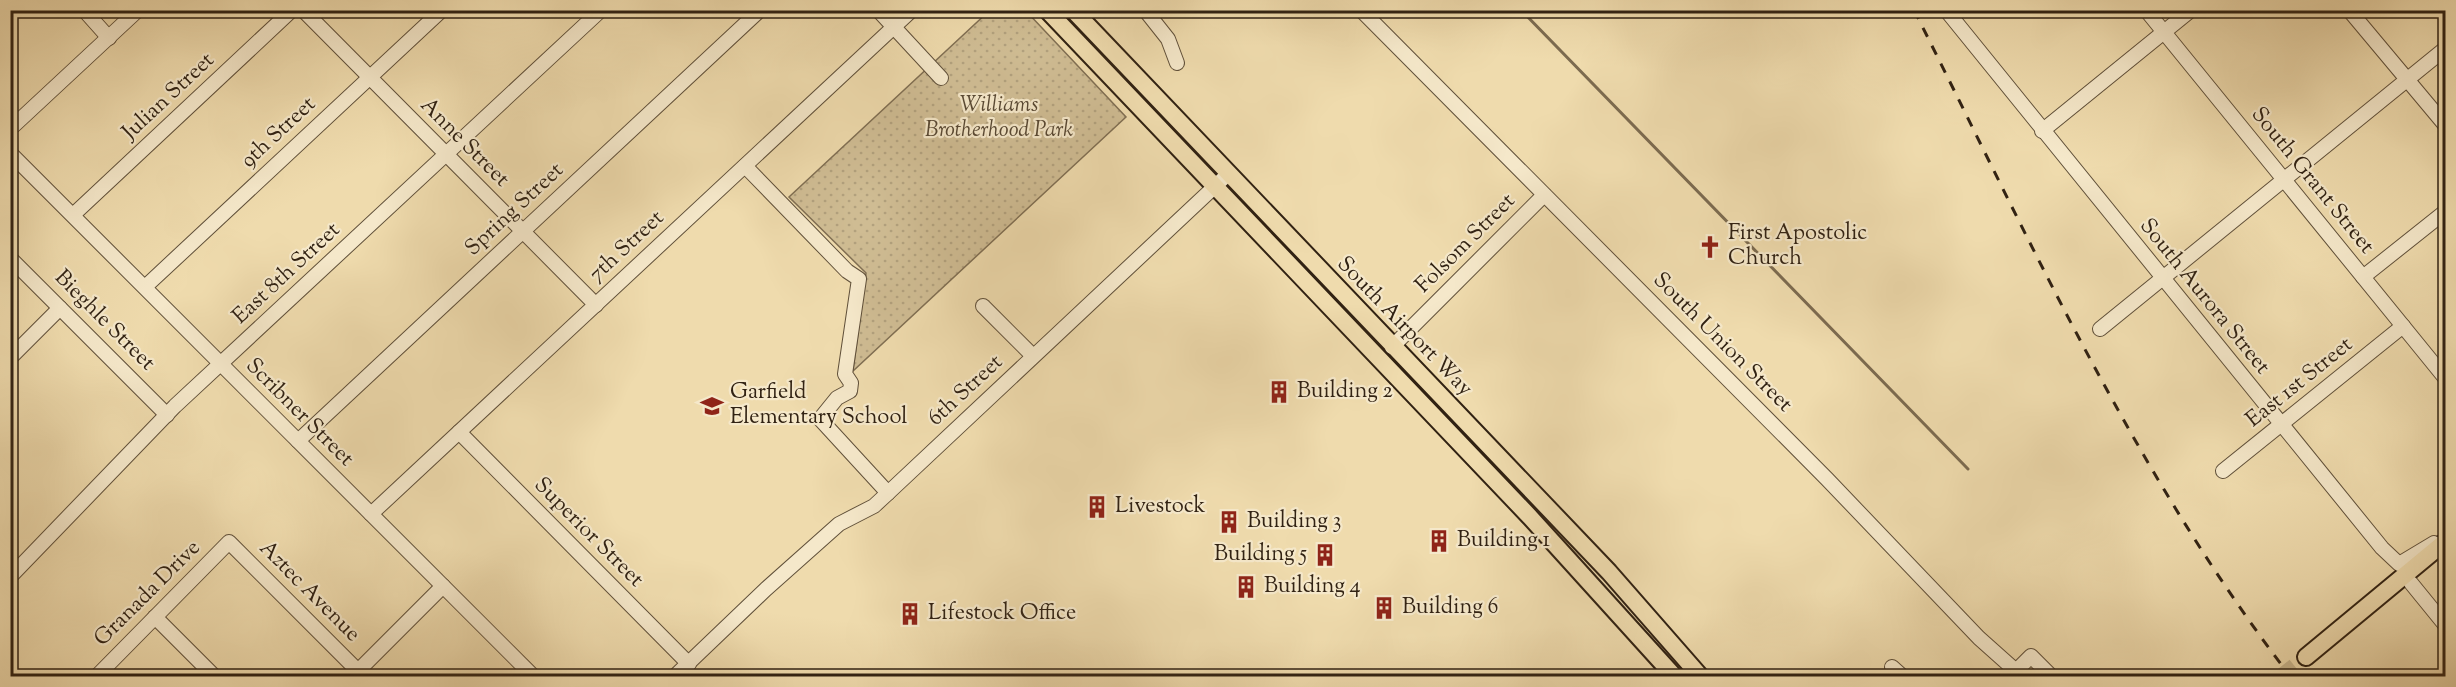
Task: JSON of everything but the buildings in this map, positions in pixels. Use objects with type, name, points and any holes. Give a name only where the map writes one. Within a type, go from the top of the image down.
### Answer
[{"type":"main road","name":"South Airport Way","points":[[1047,10],[1562,551],[1674,676]]},
{"type":"main road","name":"South Airport Way","points":[[1073,10],[1227,175],[1609,572],[1700,676]]},
{"type":"main road","points":[[2445,541],[2310,659],[2445,556]]},
{"type":"street","points":[[84,10],[110,38]]},
{"type":"street","points":[[10,129],[138,10]]},
{"type":"street","name":"Julian Street","points":[[73,215],[292,10]]},
{"type":"street","name":"Anne Street","points":[[303,10],[596,305]]},
{"type":"street","name":"9th Street","points":[[145,287],[442,10]]},
{"type":"street","name":"East 8th Street","points":[[10,577],[167,415],[601,10]]},
{"type":"street","name":"Spring Street","points":[[298,441],[760,10]]},
{"type":"street","points":[[878,10],[941,78]]},
{"type":"street","name":"7th Street","points":[[371,514],[912,10]]},
{"type":"street","points":[[1145,10],[1168,39],[1177,63]]},
{"type":"street","name":"South Union Street","points":[[1361,10],[1835,487],[2014,674],[2031,656],[2050,676]]},
{"type":"street","name":"South Aurora Street","points":[[1946,10],[2382,548],[2399,564],[2445,536]]},
{"type":"street","name":"South Grant Street","points":[[2146,10],[2444,375]]},
{"type":"street","points":[[2042,131],[2192,10]]},
{"type":"street","points":[[2349,10],[2445,126]]},
{"type":"street","points":[[2100,328],[2445,48]]},
{"type":"street","name":"Scribner Street","points":[[10,153],[533,676]]},
{"type":"street","points":[[745,166],[847,271],[859,279],[845,375],[851,382],[850,391],[837,398],[820,419],[888,493]]},
{"type":"street","name":"6th Street","points":[[675,676],[766,589],[839,524],[874,506],[1227,175]]},
{"type":"street","name":"Folsom Street","points":[[1392,347],[1544,195]]},
{"type":"street","points":[[2362,277],[2445,211]]},
{"type":"street","name":"Bieghle Street","points":[[10,258],[167,415]]},
{"type":"street","points":[[983,306],[1033,356]]},
{"type":"street","points":[[10,358],[60,308]]},
{"type":"street","name":"East 1st Street","points":[[2223,471],[2403,326]]},
{"type":"street","name":"Superior Street","points":[[459,432],[689,664]]},
{"type":"street","name":"Aztec Avenue","points":[[229,542],[358,671],[443,586]]},
{"type":"street","name":"Granada Drive","points":[[97,676],[229,542]]},
{"type":"street","points":[[2411,583],[2445,626]]},
{"type":"street","points":[[155,617],[214,676]]},
{"type":"green space","name":"Williams Brotherhood Park","points":[[989,11],[1026,11],[1126,117],[853,371],[866,273],[789,197]]},
{"type":"waterway","points":[[1521,10],[1968,469]]},
{"type":"tunnel","points":[[2282,676],[2306,657]]},
{"type":"railway","points":[[1914,10],[2042,267],[2133,436],[2182,518],[2234,598],[2290,676]]},
{"type":"place","name":"First Apostolic Church","points":[[1710,247]]},
{"type":"place","name":"Building 2","points":[[1279,392]]},
{"type":"place","name":"Garfield Elementary School","points":[[712,406]]},
{"type":"place","name":"Livestock","points":[[1097,507]]},
{"type":"place","name":"Building 3","points":[[1229,522]]},
{"type":"place","name":"Building 1","points":[[1439,541]]},
{"type":"place","name":"Building 5","points":[[1325,555]]},
{"type":"place","name":"Building 4","points":[[1246,587]]},
{"type":"place","name":"Building 6","points":[[1384,608]]},
{"type":"place","name":"Lifestock Office","points":[[910,614]]}]
